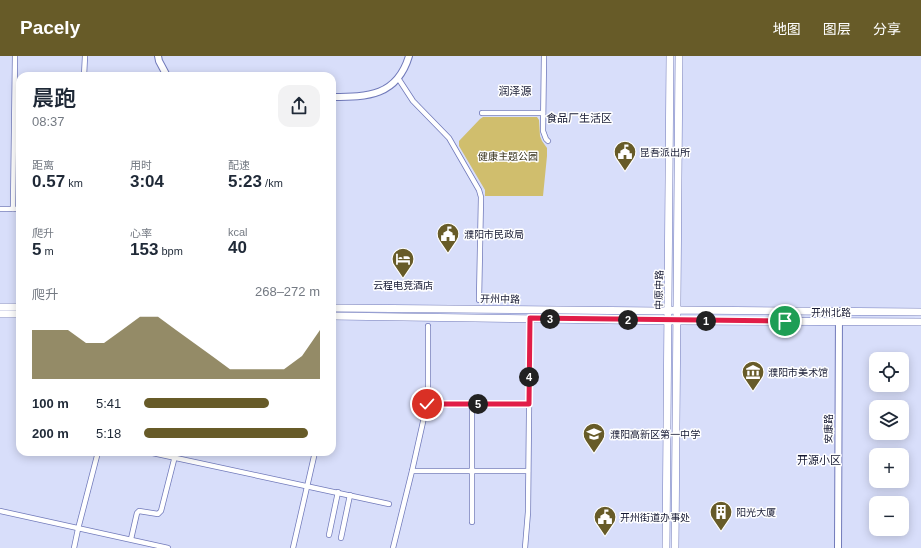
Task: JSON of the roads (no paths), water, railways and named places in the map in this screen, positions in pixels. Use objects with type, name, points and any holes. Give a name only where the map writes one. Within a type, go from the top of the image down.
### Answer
[{"type":"main road","name":"中原中路","points":[[666,548],[670,56]]},
{"type":"main road","name":"中原中路","points":[[675,548],[679,56]]},
{"type":"main road","points":[[0,307],[16,307]]},
{"type":"main road","name":"开州中路","points":[[336,308],[661,312],[668,310]]},
{"type":"main road","name":"开州北路","points":[[668,310],[921,312]]},
{"type":"main road","points":[[0,314],[16,314]]},
{"type":"main road","name":"开州中路","points":[[336,316],[668,321]]},
{"type":"main road","name":"开州北路","points":[[668,321],[921,322]]},
{"type":"street","points":[[0,209],[13,209],[15,56]]},
{"type":"street","points":[[84,72],[85,56]]},
{"type":"street","points":[[158,56],[164,72]]},
{"type":"street","points":[[336,97],[355,97],[373,94],[389,86],[398,78],[406,66],[409,56]]},
{"type":"street","points":[[544,56],[543,131],[548,141]]},
{"type":"street","points":[[398,78],[413,101],[449,138],[479,190],[481,197],[479,300]]},
{"type":"street","points":[[482,113],[543,113]]},
{"type":"street","name":"安康路","points":[[838,548],[839,311]]},
{"type":"street","points":[[525,548],[528,529],[530,318]]},
{"type":"street","points":[[393,548],[427,404],[428,326]]},
{"type":"street","points":[[427,404],[529,404]]},
{"type":"street","points":[[472,404],[472,522]]},
{"type":"street","points":[[74,548],[97,456]]},
{"type":"street","points":[[166,456],[389,504]]},
{"type":"street","points":[[293,548],[314,456]]},
{"type":"street","points":[[131,539],[137,512],[158,514],[161,511],[175,458]]},
{"type":"street","points":[[412,471],[528,471]]},
{"type":"street","points":[[329,535],[338,492]]},
{"type":"street","points":[[341,538],[350,495]]},
{"type":"street","points":[[0,511],[168,548]]},
{"type":"place","name":"昆吾派出所","points":[[625,172]]},
{"type":"place","name":"濮阳市民政局","points":[[448,254]]},
{"type":"place","name":"云程电竞酒店","points":[[403,278]]},
{"type":"place","name":"濮阳市美术馆","points":[[753,392]]},
{"type":"place","name":"濮阳高新区第一中学","points":[[594,454]]},
{"type":"place","name":"阳光大厦","points":[[721,532]]},
{"type":"place","name":"开州街道办事处","points":[[605,536]]},
{"type":"district","name":"润泽源","points":[[515,91]]},
{"type":"district","name":"食品厂生活区","points":[[579,118]]},
{"type":"district","name":"开源小区","points":[[819,460]]},
{"type":"park label","name":"健康主题公园","points":[[508,156]]}]
